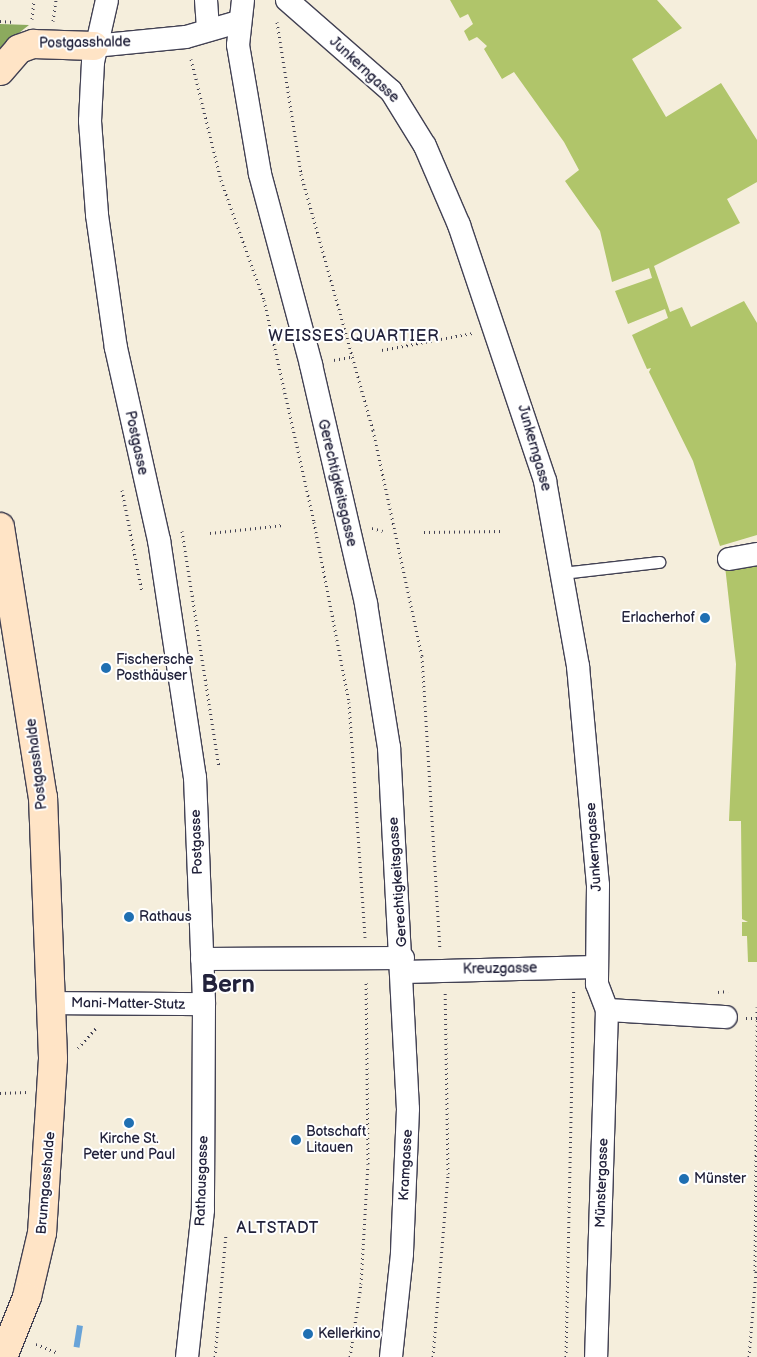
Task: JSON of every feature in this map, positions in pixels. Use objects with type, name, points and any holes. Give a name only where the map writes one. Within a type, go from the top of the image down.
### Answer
[{"type":"street","name":"Postgasse","points":[[107,0],[94,46],[90,129],[104,280],[159,540],[195,777],[202,958]]},
{"type":"street","points":[[206,0],[208,30]]},
{"type":"street","name":"Gerechtigkeitsgasse","points":[[243,0],[238,22],[260,174],[311,365],[381,679],[403,965]]},
{"type":"street","name":"Junkerngasse","points":[[287,0],[399,100],[436,167],[531,431],[562,573],[590,778],[598,886],[596,967]]},
{"type":"street","name":"Postgasshalde","points":[[0,71],[19,50],[33,44],[94,46],[208,30],[238,22]]},
{"type":"street","name":"Postgasshalde","points":[[0,527],[43,796],[51,1003]]},
{"type":"street","points":[[729,559],[757,554]]},
{"type":"street","name":"Kreuzgasse","points":[[202,958],[295,959],[403,965],[596,967]]},
{"type":"street","name":"Rathausgasse","points":[[187,1357],[203,1210],[204,1004],[202,958]]},
{"type":"street","name":"Kramgasse","points":[[391,1357],[402,1254],[408,1109],[403,965]]},
{"type":"street","name":"Münstergasse","points":[[596,967],[606,1010],[596,1357]]},
{"type":"street","name":"Mani-Matter-Stutz","points":[[51,1003],[204,1004]]},
{"type":"street","name":"Brunngasshalde","points":[[3,1351],[27,1297],[46,1209],[52,1120],[51,1003]]},
{"type":"street","points":[[606,1010],[726,1017]]},
{"type":"lane","points":[[562,573],[659,562]]},
{"type":"path","points":[[32,18],[34,0]]},
{"type":"path","points":[[0,21],[25,23]]},
{"type":"path","points":[[189,50],[221,180],[264,300],[316,532],[349,702],[365,947]]},
{"type":"path","points":[[281,50],[312,224],[354,356],[422,656],[440,955]]},
{"type":"path","points":[[382,350],[495,329]]},
{"type":"path","points":[[342,358],[354,356]]},
{"type":"path","points":[[180,521],[208,682]]},
{"type":"path","points":[[210,533],[282,525]]},
{"type":"path","points":[[424,532],[504,531]]},
{"type":"path","points":[[350,1357],[360,1284],[367,1174],[365,971]]},
{"type":"path","points":[[433,1357],[448,1174],[445,987]]},
{"type":"path","points":[[566,1357],[574,987]]},
{"type":"path","points":[[749,1357],[752,1294],[756,1271],[757,1018]]},
{"type":"path","points":[[78,1048],[91,1031],[103,1026]]},
{"type":"path","points":[[78,1035],[78,1057]]},
{"type":"green space","points":[[450,0],[657,0],[682,28],[632,59],[666,117],[721,83],[757,140],[757,182],[727,199],[740,223],[654,266],[670,312],[682,307],[691,327],[744,301],[757,323],[757,535],[720,546],[693,461],[649,372],[651,368],[647,369],[632,335],[668,318],[665,309],[628,324],[615,291],[652,278],[649,268],[612,282],[600,231],[565,181],[579,170],[564,142],[514,72],[502,79],[484,49],[487,46],[477,37],[469,41],[464,31],[473,24],[468,14],[460,18]]},
{"type":"green space","points":[[0,24],[29,25],[0,48]]},
{"type":"green space","points":[[757,562],[757,962],[748,962],[747,936],[742,936],[742,922],[748,922],[742,919],[741,821],[729,821],[736,664],[725,566]]},
{"type":"water","points":[[77,1325],[83,1326],[79,1348],[74,1347]]},
{"type":"place","name":"Erlacherhof","points":[[705,618]]},
{"type":"place","name":"Fischersche Posthäuser","points":[[106,668]]},
{"type":"place","name":"Rathaus","points":[[129,917]]},
{"type":"place","name":"Kirche St. Peter und Paul","points":[[129,1123]]},
{"type":"place","name":"Botschaft Litauen","points":[[296,1140]]},
{"type":"place","name":"Münster","points":[[684,1179]]},
{"type":"place","name":"Kellerkino","points":[[308,1334]]},
{"type":"district","name":"WEISSES QUARTIER","points":[[354,337]]},
{"type":"district","name":"Bern","points":[[228,985]]},
{"type":"district","name":"ALTSTADT","points":[[278,1229]]}]
